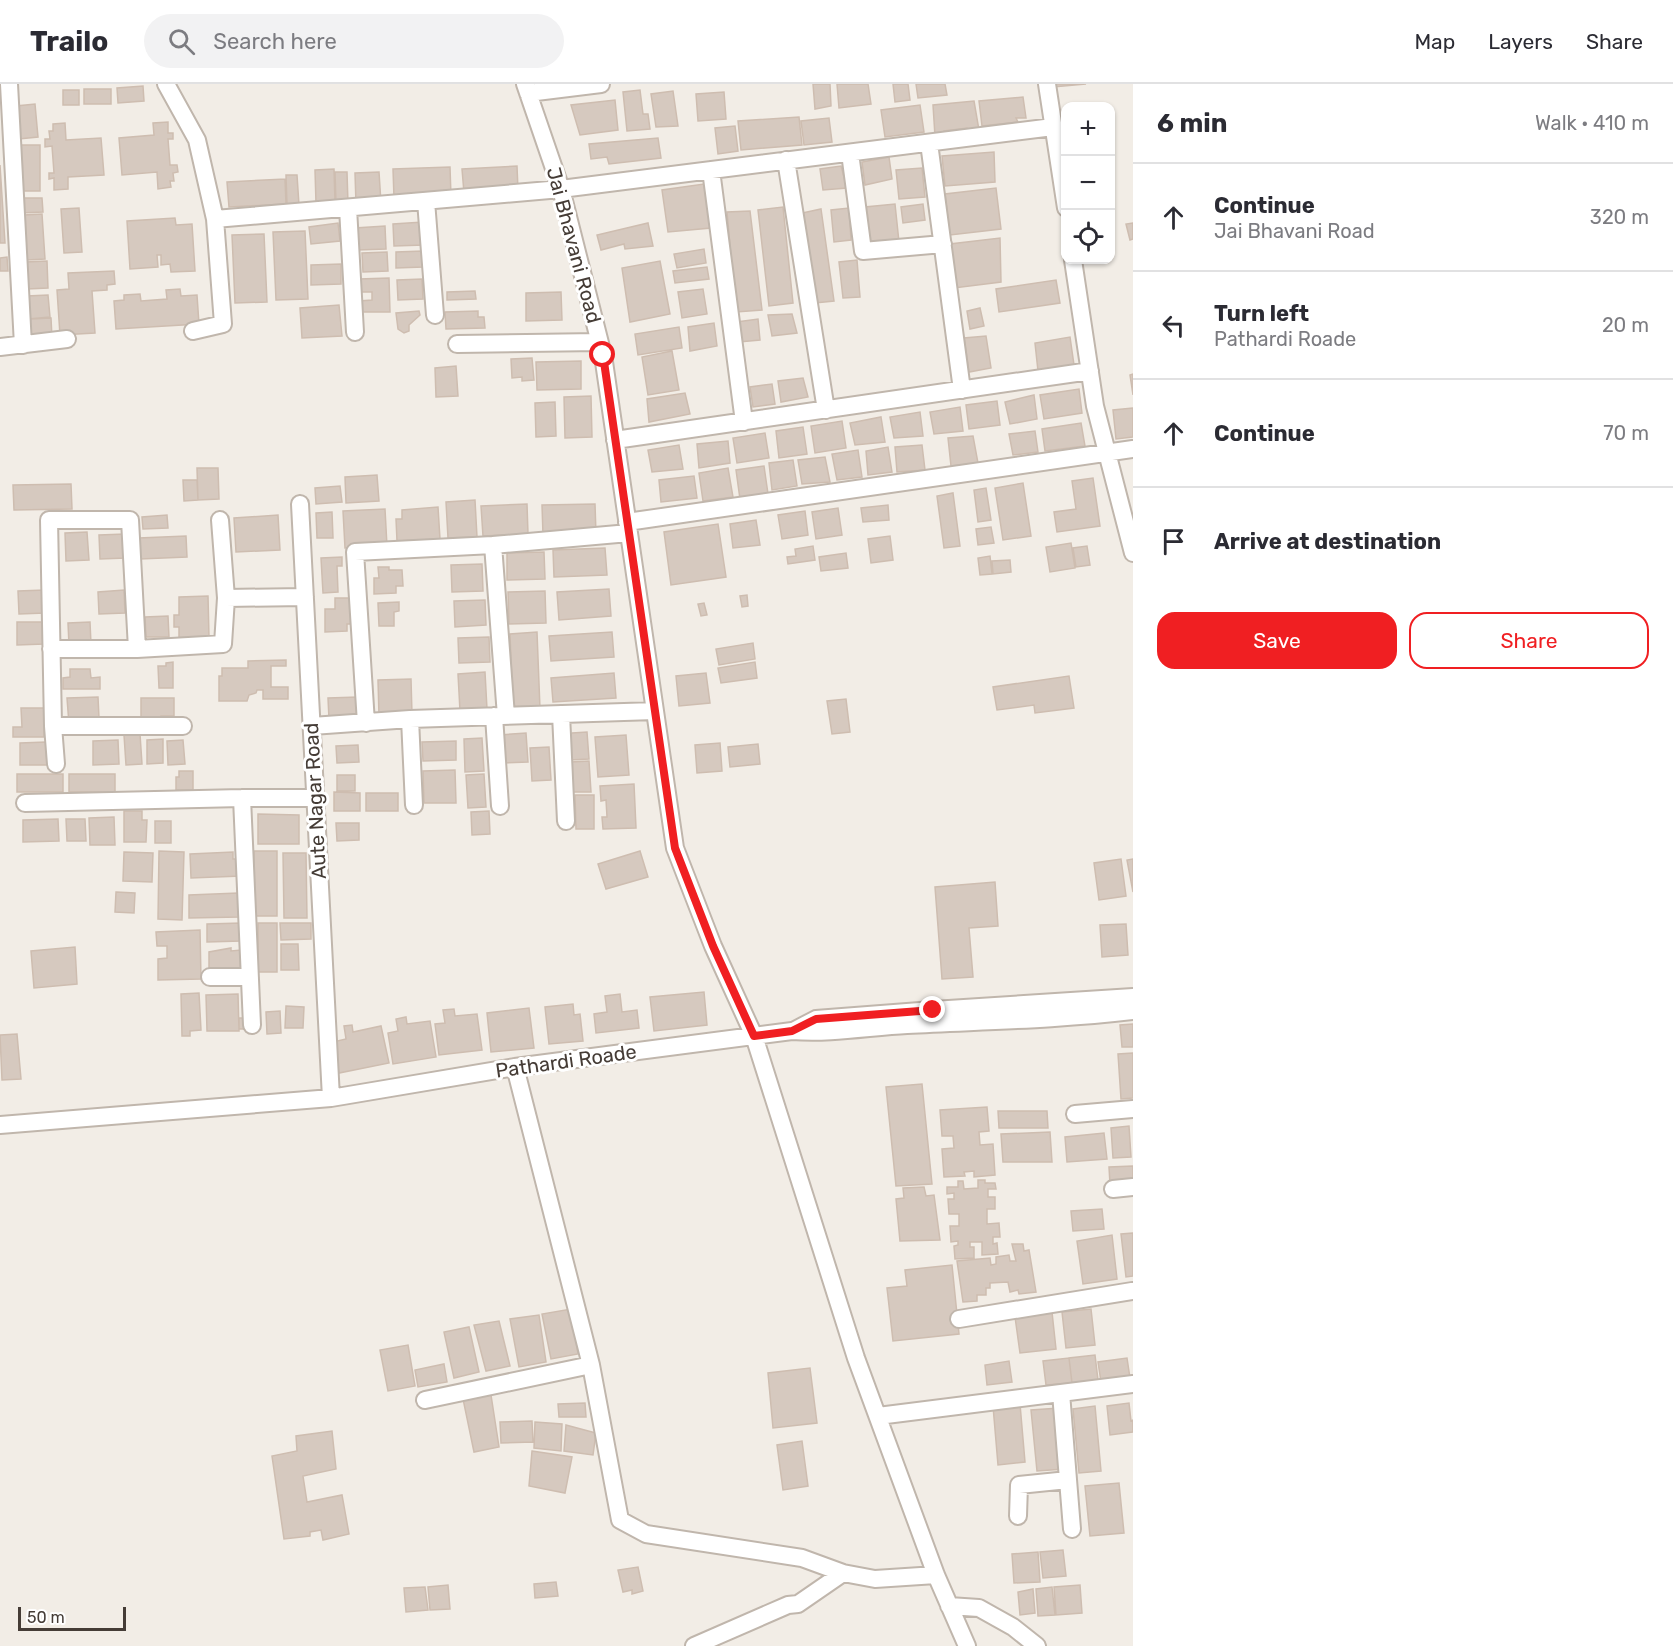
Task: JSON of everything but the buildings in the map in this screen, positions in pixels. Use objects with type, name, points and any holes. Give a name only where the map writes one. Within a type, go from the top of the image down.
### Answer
[{"type":"street","points":[[9,84],[23,345]]},
{"type":"street","points":[[166,84],[197,140],[215,219],[223,324],[193,330]]},
{"type":"street","points":[[526,89],[601,84]]},
{"type":"street","points":[[1047,84],[1061,181]]},
{"type":"street","name":"Jai Bhavani Road","points":[[526,89],[561,189],[603,355],[675,848],[713,946],[754,1036],[856,1358],[936,1575],[967,1646]]},
{"type":"street","points":[[215,219],[561,189],[1053,127]]},
{"type":"street","points":[[929,143],[962,390]]},
{"type":"street","points":[[850,153],[863,251],[943,244]]},
{"type":"street","points":[[786,160],[826,410]]},
{"type":"street","points":[[711,170],[744,422]]},
{"type":"street","points":[[426,201],[435,315]]},
{"type":"street","points":[[348,208],[355,332]]},
{"type":"street","points":[[1074,264],[1095,406],[1133,553]]},
{"type":"street","points":[[0,347],[67,339]]},
{"type":"street","points":[[457,344],[599,342]]},
{"type":"street","points":[[615,440],[1090,371]]},
{"type":"street","points":[[366,723],[355,552],[493,545],[628,528],[1133,449]]},
{"type":"street","name":"Aute Nagar Road","points":[[300,504],[331,1098]]},
{"type":"street","points":[[56,764],[53,726],[49,520],[130,520],[137,649]]},
{"type":"street","points":[[51,649],[137,649],[223,644],[226,598],[220,520]]},
{"type":"street","points":[[493,545],[500,716],[500,806]]},
{"type":"street","points":[[226,598],[305,597]]},
{"type":"street","points":[[312,726],[410,719],[655,711]]},
{"type":"street","points":[[561,714],[566,821]]},
{"type":"street","points":[[410,719],[414,805]]},
{"type":"street","points":[[53,726],[183,726]]},
{"type":"street","points":[[242,798],[252,1025]]},
{"type":"street","points":[[25,803],[315,798]]},
{"type":"street","points":[[210,977],[250,977]]},
{"type":"street","points":[[792,1031],[816,1019],[1133,997]]},
{"type":"street","name":"Pathardi Roade","points":[[0,1125],[331,1098],[515,1067],[792,1031],[818,1033],[907,1025],[1061,1018],[1133,1011]]},
{"type":"street","points":[[515,1067],[591,1365],[620,1520],[646,1533],[802,1557],[843,1573],[875,1579],[936,1575]]},
{"type":"street","points":[[1075,1114],[1133,1109]]},
{"type":"street","points":[[1113,1189],[1133,1187]]},
{"type":"street","points":[[959,1319],[1133,1294]]},
{"type":"street","points":[[425,1400],[591,1365]]},
{"type":"street","points":[[878,1416],[1133,1383]]},
{"type":"street","points":[[1061,1393],[1072,1529]]},
{"type":"street","points":[[1018,1516],[1019,1485],[1068,1480]]},
{"type":"street","points":[[694,1646],[788,1605],[798,1604],[843,1573]]},
{"type":"street","points":[[949,1606],[979,1608],[1013,1627],[1036,1646]]},
{"type":"route","points":[[603,355],[675,848],[713,946],[754,1036],[792,1031],[816,1019],[933,1010]]}]
